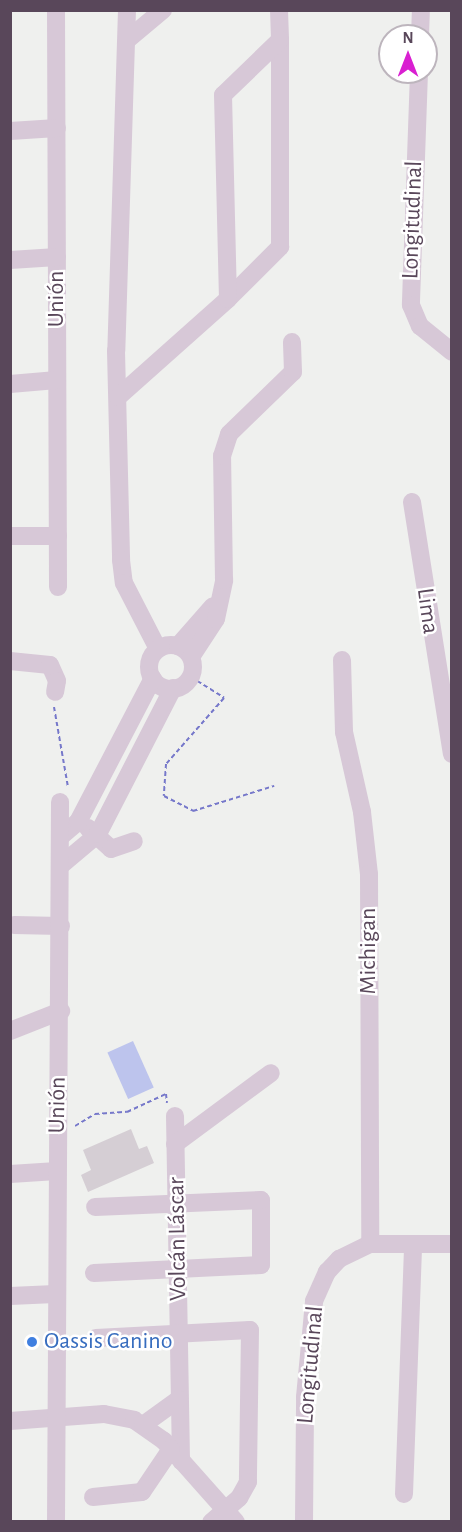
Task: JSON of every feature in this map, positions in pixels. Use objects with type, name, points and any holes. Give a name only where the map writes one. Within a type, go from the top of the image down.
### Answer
[{"type":"street","name":"Unión","points":[[56,10],[58,587]]},
{"type":"street","points":[[127,10],[118,397],[124,583],[158,649]]},
{"type":"street","points":[[126,40],[163,10]]},
{"type":"street","points":[[118,397],[228,299],[280,247],[279,10]]},
{"type":"street","points":[[228,299],[223,95],[280,40]]},
{"type":"street","name":"Longitudinal","points":[[418,84],[411,305],[420,326],[452,352]]},
{"type":"street","points":[[10,131],[57,128]]},
{"type":"street","points":[[10,260],[57,257]]},
{"type":"street","points":[[60,867],[98,834],[173,688],[191,677],[185,651],[219,600],[224,580],[222,456],[229,434],[292,372],[292,342]]},
{"type":"street","points":[[10,384],[57,380]]},
{"type":"street","name":"Lima","points":[[412,502],[452,754]]},
{"type":"street","points":[[10,536],[58,536]]},
{"type":"street","points":[[158,649],[185,651]]},
{"type":"street","points":[[60,837],[78,822],[106,770],[153,678],[150,659],[158,649]]},
{"type":"street","name":"Michigan","points":[[342,660],[344,732],[362,812],[369,874],[370,1244]]},
{"type":"street","points":[[10,662],[50,665],[57,681],[55,692]]},
{"type":"street","points":[[153,678],[173,688]]},
{"type":"street","points":[[106,770],[126,780]]},
{"type":"street","name":"Unión","points":[[56,1521],[55,1294],[56,1135],[61,1011],[60,802]]},
{"type":"street","points":[[78,822],[98,834],[111,849],[134,841]]},
{"type":"street","points":[[14,925],[61,926]]},
{"type":"street","points":[[10,1031],[61,1011]]},
{"type":"street","points":[[175,1144],[271,1073]]},
{"type":"street","name":"Volcán Láscar","points":[[176,1116],[180,1333],[176,1455]]},
{"type":"street","points":[[10,1174],[57,1172]]},
{"type":"street","points":[[94,1273],[261,1265],[261,1200],[95,1207]]},
{"type":"street","name":"Longitudinal","points":[[304,1521],[305,1397],[314,1301],[327,1272],[339,1259],[370,1244],[452,1244]]},
{"type":"street","points":[[404,1494],[413,1244]]},
{"type":"street","points":[[10,1296],[55,1294]]},
{"type":"street","points":[[10,1421],[115,1415],[143,1425],[176,1455],[223,1518],[248,1482],[250,1330],[96,1338]]},
{"type":"street","points":[[143,1425],[179,1399]]},
{"type":"street","points":[[93,1497],[142,1492],[176,1455]]},
{"type":"path","points":[[191,677],[224,698],[166,764],[164,796],[193,811],[274,786]]},
{"type":"path","points":[[55,692],[68,788],[60,802]]},
{"type":"path","points":[[56,1135],[95,1114],[127,1112],[166,1094]]},
{"type":"shaded area","points":[[133,1041],[154,1088],[128,1099],[107,1052]]},
{"type":"building","points":[[131,1129],[139,1149],[147,1146],[154,1163],[88,1192],[81,1175],[91,1170],[83,1150]]},
{"type":"place","name":"Oassis Canino","points":[[32,1342]]}]
